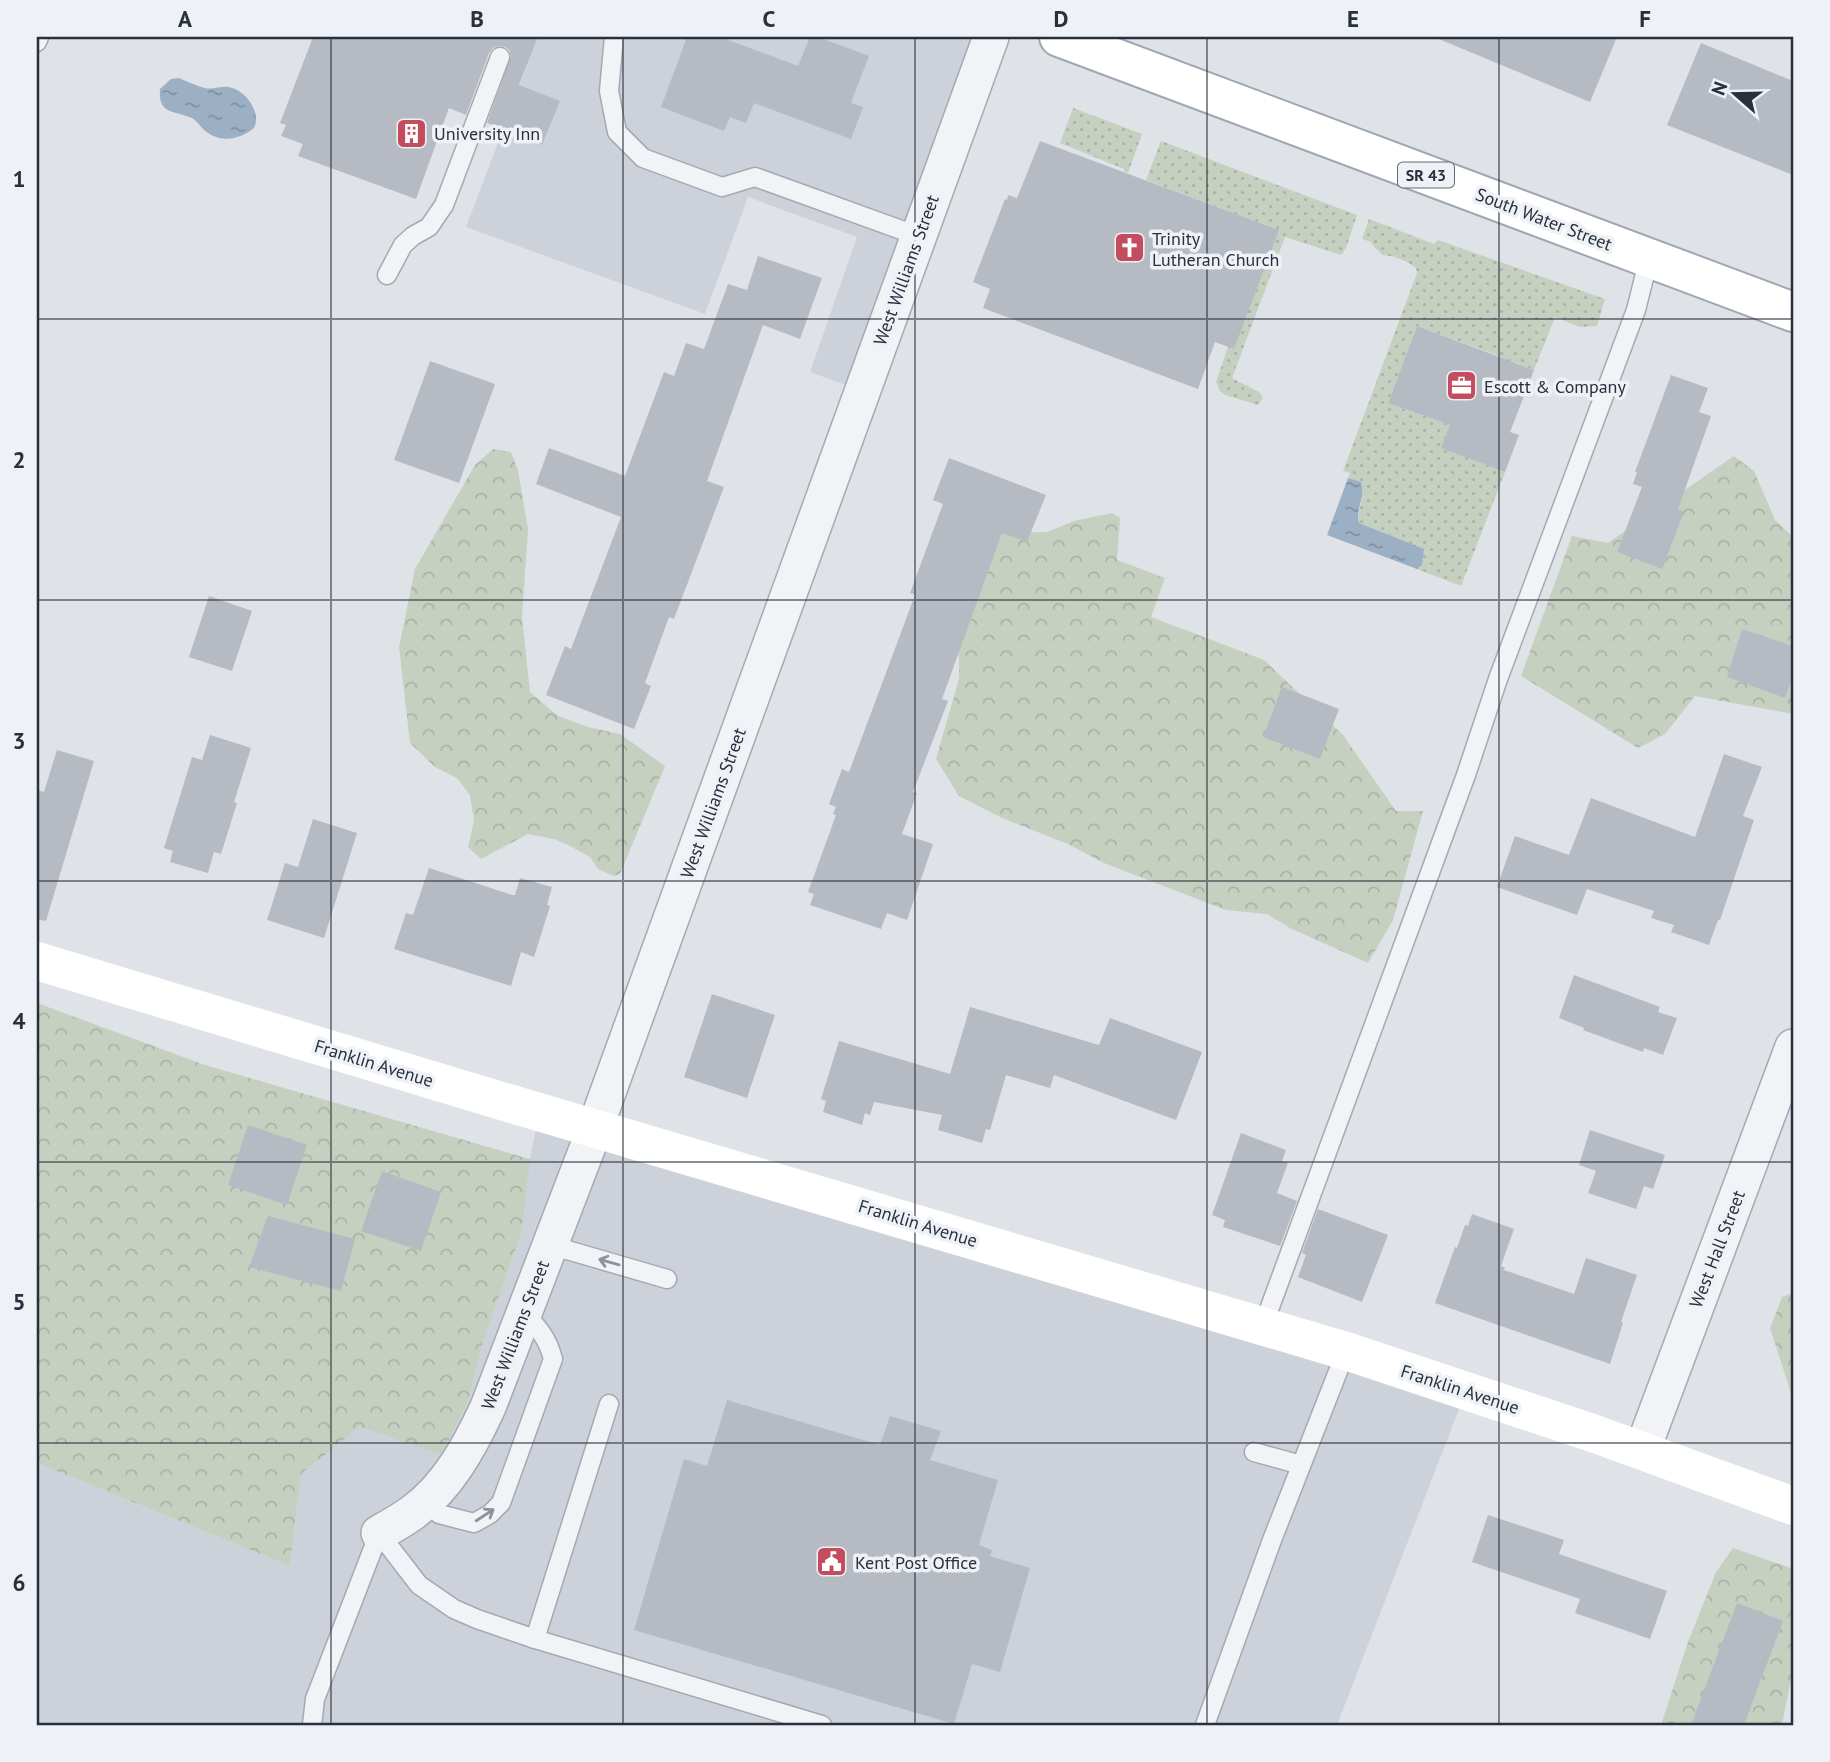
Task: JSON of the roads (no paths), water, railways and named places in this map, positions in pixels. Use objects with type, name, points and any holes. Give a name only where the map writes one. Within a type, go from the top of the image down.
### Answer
[{"type":"street","name":"West Williams Street","points":[[379,1534],[414,1512],[444,1483],[470,1445],[488,1407],[594,1128],[991,37]]},
{"type":"street","name":"South Water Street","points":[[1059,37],[1793,312]]},
{"type":"street","name":"Franklin Avenue","points":[[37,961],[1346,1351],[1642,1451],[1793,1506]]},
{"type":"street","name":"West Hall Street","points":[[1642,1451],[1793,1047]]},
{"type":"lane","points":[[37,42],[39,37]]},
{"type":"lane","points":[[614,37],[608,91],[617,132],[643,158],[722,187],[755,177],[918,236]]},
{"type":"lane","points":[[387,275],[403,245],[429,227],[444,205],[500,57]]},
{"type":"lane","points":[[1263,1326],[1448,826],[1498,679],[1636,310],[1649,258]]},
{"type":"lane","points":[[550,1245],[667,1279]]},
{"type":"lane","points":[[426,1501],[439,1514],[474,1522],[490,1514],[501,1503],[553,1359],[549,1343],[524,1313]]},
{"type":"lane","points":[[1205,1725],[1346,1351]]},
{"type":"lane","points":[[535,1639],[609,1404]]},
{"type":"lane","points":[[1254,1452],[1301,1465]]},
{"type":"lane","points":[[379,1534],[419,1585],[454,1609],[477,1619],[822,1725]]},
{"type":"lane","points":[[312,1725],[314,1699],[379,1534]]},
{"type":"water","points":[[179,78],[205,88],[228,87],[240,92],[254,109],[254,128],[237,137],[219,138],[206,131],[192,118],[168,110],[162,103],[160,89],[171,79]]},
{"type":"water","points":[[1348,478],[1361,482],[1359,523],[1424,549],[1422,565],[1417,569],[1327,535]]},
{"type":"place","name":"University Inn","points":[[411,133]]},
{"type":"place","name":"Trinity Lutheran Church","points":[[1129,248]]},
{"type":"place","name":"Escott & Company","points":[[1461,386]]},
{"type":"place","name":"Kent Post Office","points":[[832,1562]]}]
